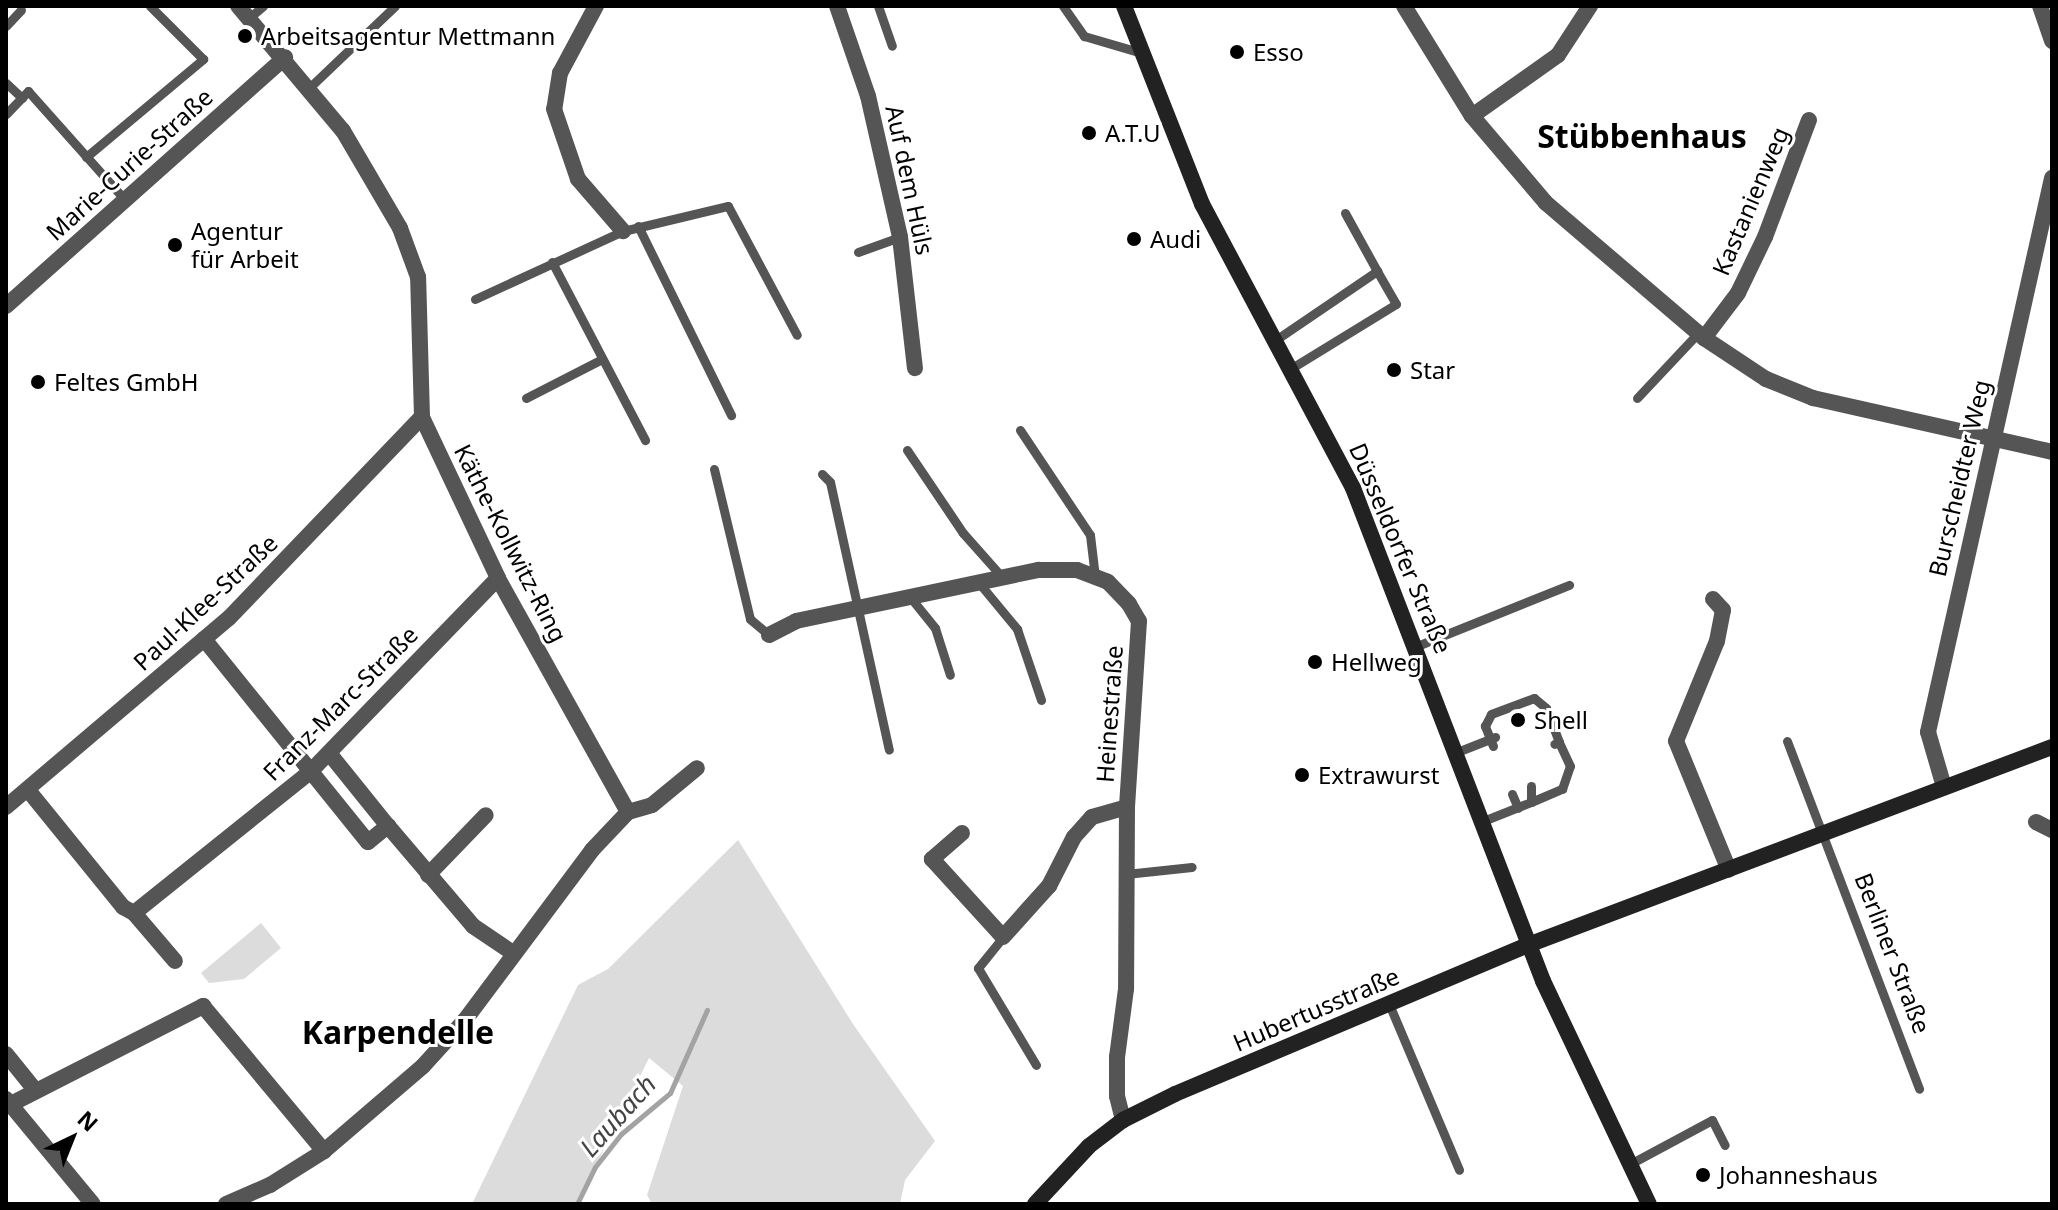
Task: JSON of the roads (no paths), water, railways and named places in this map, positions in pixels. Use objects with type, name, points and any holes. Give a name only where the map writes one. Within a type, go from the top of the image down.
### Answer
[{"type":"main road","name":"Düsseldorfer Straße","points":[[1124,6],[1202,204],[1353,488],[1417,646],[1528,945],[1649,1204]]},
{"type":"main road","points":[[1528,945],[2052,747]]},
{"type":"main road","name":"Hubertusstraße","points":[[1035,1204],[1059,1175],[1123,1120],[1528,945]]},
{"type":"street","points":[[596,6],[560,73],[554,109],[578,179],[630,228]]},
{"type":"street","points":[[1404,6],[1472,116],[1546,203],[1701,335],[1766,379],[1813,398],[2052,452]]},
{"type":"street","points":[[1472,116],[1558,55],[1590,6]]},
{"type":"street","points":[[2040,6],[2052,41]]},
{"type":"street","name":"Auf dem Hüls","points":[[839,7],[868,96],[900,237],[915,368]]},
{"type":"street","points":[[251,10],[310,87]]},
{"type":"street","name":"Marie-Curie-Straße","points":[[6,306],[285,57]]},
{"type":"street","name":"Käthe-Kollwitz-Ring","points":[[310,87],[380,186],[418,277],[422,417],[498,578],[628,812]]},
{"type":"street","name":"Kastanienweg","points":[[1701,335],[1738,293],[1765,237],[1809,120]]},
{"type":"street","name":"Burscheidter Weg","points":[[1944,787],[1928,732],[1991,439],[2044,253],[2052,178]]},
{"type":"street","name":"Paul-Klee-Straße","points":[[6,807],[204,639],[422,417]]},
{"type":"street","points":[[769,635],[796,621],[1039,570],[1077,570],[1095,577]]},
{"type":"street","name":"Heinestraße","points":[[1095,577],[1108,582],[1139,621],[1127,807],[1126,989],[1117,1083],[1123,1120]]},
{"type":"street","name":"Franz-Marc-Straße","points":[[134,913],[310,772],[498,578]]},
{"type":"street","points":[[1713,599],[1723,610],[1717,641],[1676,741],[1729,870]]},
{"type":"street","points":[[204,639],[368,842],[388,826]]},
{"type":"street","points":[[329,753],[473,926],[513,953]]},
{"type":"street","points":[[226,1204],[270,1185],[324,1151],[423,1066],[592,850],[628,812],[652,805],[697,768]]},
{"type":"street","points":[[28,790],[123,907],[134,913],[175,961]]},
{"type":"street","points":[[962,833],[932,859],[1003,937],[1049,886],[1074,837],[1092,817],[1127,807]]},
{"type":"street","points":[[428,875],[486,815]]},
{"type":"street","points":[[2036,822],[2052,830]]},
{"type":"street","points":[[93,1204],[8,1102],[203,1006],[324,1151]]},
{"type":"street","points":[[6,1054],[35,1090]]},
{"type":"lane","points":[[86,157],[203,59],[150,6]]},
{"type":"lane","points":[[310,87],[395,6]]},
{"type":"lane","points":[[878,6],[892,46]]},
{"type":"lane","points":[[1063,6],[1084,36],[1142,53]]},
{"type":"lane","points":[[6,26],[21,10]]},
{"type":"lane","points":[[6,83],[22,98]]},
{"type":"lane","points":[[6,114],[28,91],[125,200]]},
{"type":"lane","points":[[475,299],[630,228],[728,206],[797,335]]},
{"type":"lane","points":[[1290,369],[1396,304],[1345,213]]},
{"type":"lane","points":[[630,228],[731,415]]},
{"type":"lane","points":[[858,252],[900,237]]},
{"type":"lane","points":[[552,262],[645,440]]},
{"type":"lane","points":[[1274,341],[1377,271]]},
{"type":"lane","points":[[1637,398],[1701,335]]},
{"type":"lane","points":[[526,398],[602,359]]},
{"type":"lane","points":[[1020,430],[1090,535],[1095,577]]},
{"type":"lane","points":[[907,450],[963,533],[1003,578]]},
{"type":"lane","points":[[714,469],[750,619],[769,635]]},
{"type":"lane","points":[[822,474],[830,482],[889,750]]},
{"type":"lane","points":[[979,583],[1017,629],[1041,700]]},
{"type":"lane","points":[[1417,646],[1569,585]]},
{"type":"lane","points":[[910,597],[935,628],[950,675]]},
{"type":"lane","points":[[1457,752],[1493,741],[1485,726],[1491,714],[1534,698],[1546,708],[1557,743],[1570,766],[1562,789],[1483,821]]},
{"type":"lane","name":"Berliner Straße","points":[[1787,741],[1919,1089]]},
{"type":"lane","points":[[1531,786],[1531,802]]},
{"type":"lane","points":[[1512,794],[1518,808]]},
{"type":"lane","points":[[1126,874],[1192,867]]},
{"type":"lane","points":[[1003,937],[978,968],[1036,1065]]},
{"type":"lane","points":[[1389,1004],[1459,1170]]},
{"type":"lane","points":[[1630,1164],[1712,1120],[1725,1145]]},
{"type":"waterway","name":"Laubach","points":[[577,1204],[595,1167],[621,1134],[670,1093],[707,1010]]},
{"type":"place","name":"Arbeitsagentur Mettmann","points":[[245,36]]},
{"type":"place","name":"Esso","points":[[1237,52]]},
{"type":"place","name":"A.T.U","points":[[1089,133]]},
{"type":"place","name":"Audi","points":[[1134,239]]},
{"type":"place","name":"Agentur für Arbeit","points":[[175,245]]},
{"type":"place","name":"Star","points":[[1394,370]]},
{"type":"place","name":"Feltes GmbH","points":[[38,382]]},
{"type":"place","name":"Hellweg","points":[[1315,662]]},
{"type":"place","name":"Shell","points":[[1518,720]]},
{"type":"place","name":"Extrawurst","points":[[1302,775]]},
{"type":"place","name":"Johanneshaus","points":[[1703,1175]]},
{"type":"district","name":"Stübbenhaus","points":[[1642,136]]},
{"type":"district","name":"Karpendelle","points":[[398,1032]]}]
